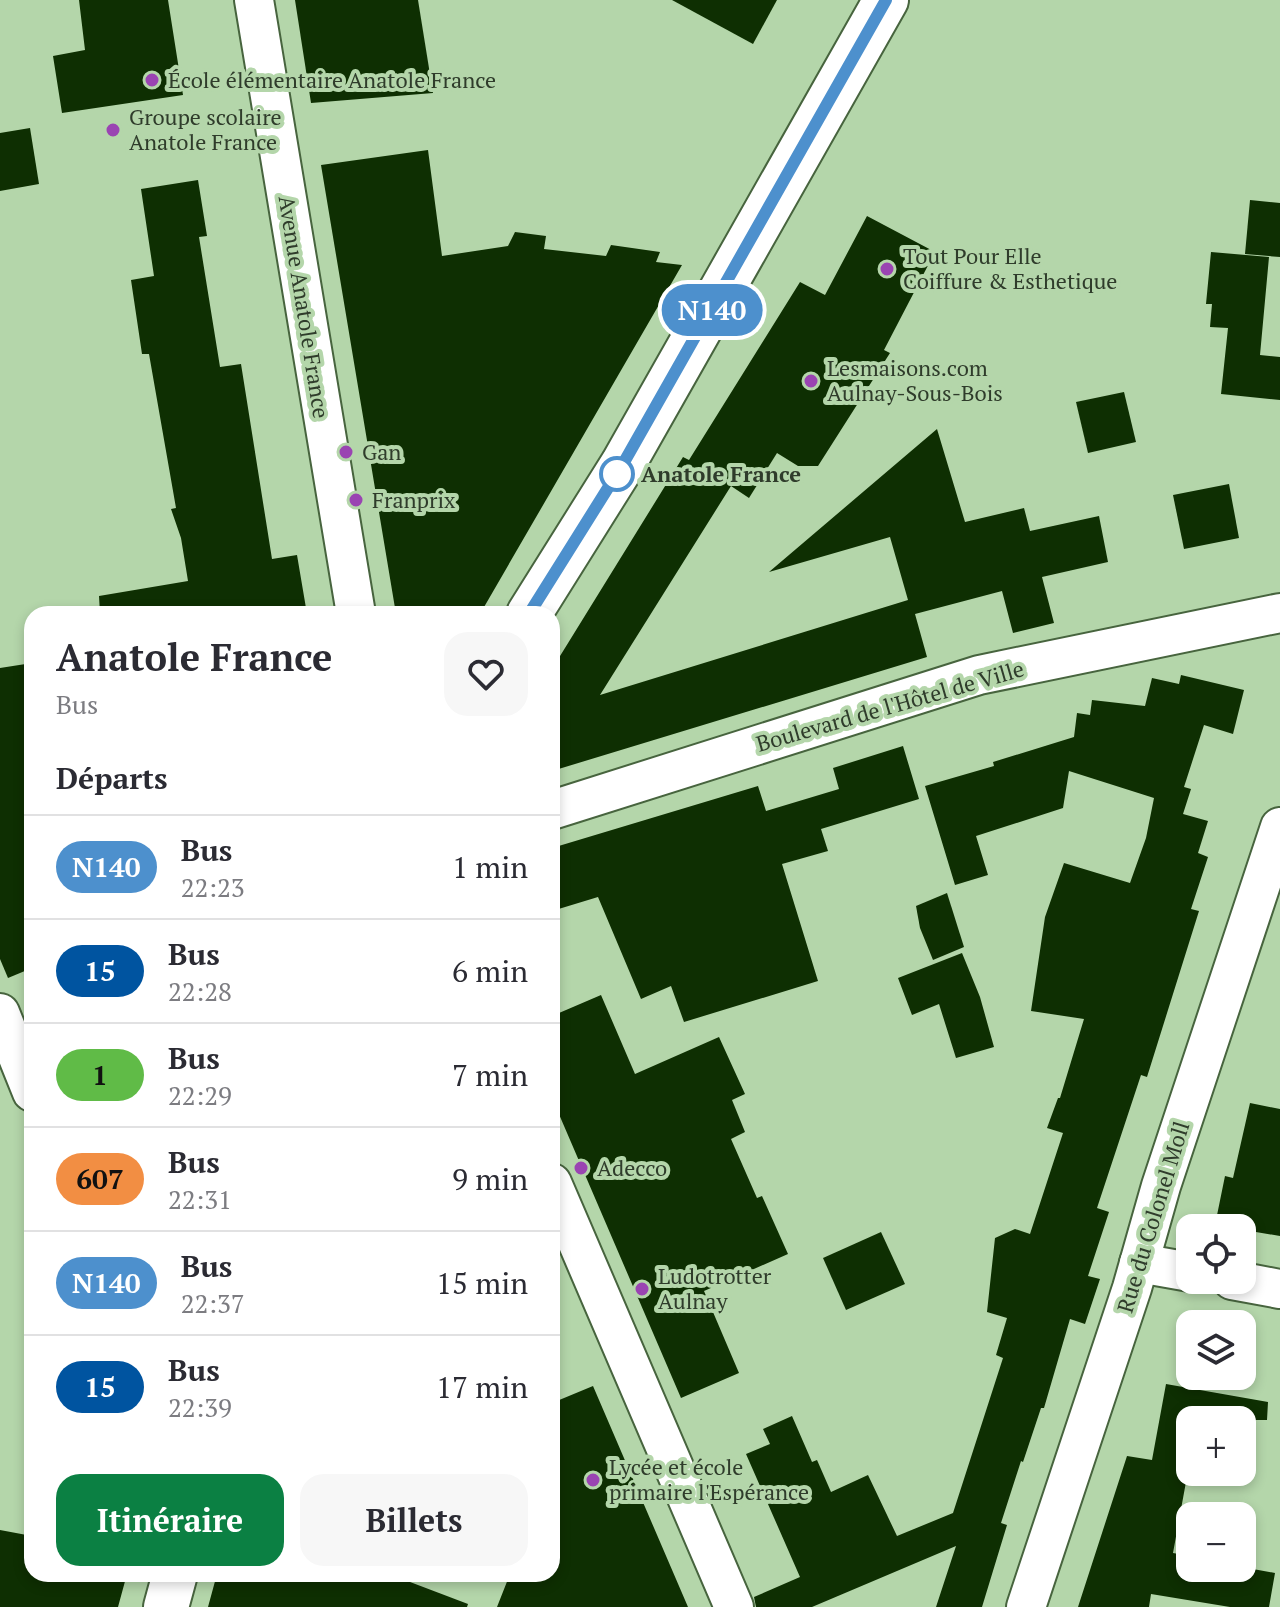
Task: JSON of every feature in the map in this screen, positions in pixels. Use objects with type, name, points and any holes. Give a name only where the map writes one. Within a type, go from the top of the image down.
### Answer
[{"type":"main road","points":[[534,606],[623,464],[886,0]]},
{"type":"main road","points":[[166,1607],[173,1582]]},
{"type":"street","name":"Avenue Anatole France","points":[[254,0],[355,606]]},
{"type":"street","name":"Boulevard de l'Hôtel de Ville","points":[[560,807],[979,675],[1280,613]]},
{"type":"street","name":"Rue du Colonel Moll","points":[[1026,1607],[1139,1263],[1161,1186],[1266,911],[1280,827]]},
{"type":"street","points":[[0,1013],[24,1073]]},
{"type":"street","points":[[0,1085],[24,1091]]},
{"type":"street","points":[[560,1202],[734,1607]]},
{"type":"street","points":[[1139,1263],[1176,1270]]},
{"type":"street","points":[[1256,1284],[1280,1289]]},
{"type":"building","points":[[79,0],[168,0],[183,95],[62,113],[53,56],[85,50]]},
{"type":"building","points":[[295,0],[418,0],[433,93],[311,103]]},
{"type":"building","points":[[672,0],[777,0],[753,44]]},
{"type":"building","points":[[30,128],[39,184],[0,191],[0,133]]},
{"type":"building","points":[[428,150],[442,256],[508,246],[515,232],[546,236],[544,249],[606,256],[611,245],[660,252],[656,262],[682,265],[485,606],[395,606],[321,165]]},
{"type":"building","points":[[198,180],[207,236],[199,237],[220,367],[241,364],[272,559],[297,555],[306,606],[100,606],[99,596],[188,581],[181,538],[171,509],[176,508],[149,354],[142,354],[131,280],[154,276],[141,189]]},
{"type":"building","points":[[1250,200],[1280,203],[1280,257],[1245,254]]},
{"type":"building","points":[[867,216],[935,252],[884,350],[890,353],[818,466],[798,466],[777,453],[749,498],[731,486],[600,695],[908,600],[890,537],[769,572],[937,429],[965,522],[1024,508],[1030,531],[1099,516],[1108,562],[1042,577],[1054,623],[1013,633],[1002,591],[915,614],[927,657],[560,769],[560,656],[683,457],[689,460],[800,282],[825,295]]},
{"type":"building","points":[[1211,252],[1269,257],[1260,355],[1280,357],[1280,400],[1221,394],[1228,328],[1210,327],[1212,304],[1206,304]]},
{"type":"building","points":[[1124,392],[1136,442],[1088,453],[1076,402]]},
{"type":"building","points":[[1229,484],[1239,538],[1184,549],[1173,495]]},
{"type":"building","points":[[24,664],[24,971],[8,978],[0,959],[0,668]]},
{"type":"building","points":[[1181,675],[1244,690],[1233,734],[1204,725],[1184,787],[1191,789],[1183,814],[1208,821],[1198,853],[1208,857],[1191,909],[1199,911],[1147,1077],[1141,1075],[1097,1208],[1109,1212],[1088,1276],[1100,1279],[1085,1324],[1070,1319],[1044,1408],[1041,1408],[1021,1461],[1001,1523],[1007,1525],[982,1607],[936,1607],[956,1546],[812,1607],[756,1607],[754,1597],[800,1577],[746,1454],[770,1444],[763,1429],[792,1416],[812,1462],[817,1460],[831,1492],[868,1475],[897,1536],[953,1513],[1003,1358],[996,1355],[1007,1318],[987,1312],[995,1238],[1015,1229],[1030,1234],[1063,1133],[1047,1128],[1060,1098],[1084,1019],[1031,1011],[1045,917],[1064,863],[1130,883],[1146,838],[1154,798],[1069,771],[1063,808],[976,836],[988,875],[955,885],[925,786],[994,766],[993,762],[1074,737],[1077,713],[1090,715],[1092,700],[1145,706],[1152,678],[1179,684]]},
{"type":"building","points":[[903,746],[919,799],[821,829],[828,851],[782,864],[818,981],[684,1022],[671,986],[641,999],[598,897],[560,909],[560,846],[758,786],[766,811],[839,789],[833,768]]},
{"type":"building","points":[[947,893],[964,947],[933,960],[920,928],[916,906]]},
{"type":"building","points":[[962,953],[980,997],[994,1047],[956,1058],[939,1004],[912,1015],[898,978]]},
{"type":"building","points":[[601,995],[635,1074],[719,1037],[745,1094],[732,1100],[745,1132],[731,1139],[757,1198],[762,1196],[788,1254],[704,1291],[739,1373],[681,1398],[560,1117],[560,1013]]},
{"type":"building","points":[[1250,1103],[1280,1109],[1280,1236],[1256,1232],[1256,1214],[1217,1214],[1225,1176],[1233,1178]]},
{"type":"building","points":[[881,1232],[905,1284],[846,1310],[823,1258]]},
{"type":"building","points":[[1166,1384],[1176,1386],[1176,1390],[1200,1390],[1268,1402],[1267,1420],[1256,1420],[1256,1406],[1176,1406],[1176,1486],[1185,1486],[1182,1502],[1176,1502],[1173,1553],[1176,1554],[1176,1582],[1256,1582],[1256,1570],[1275,1573],[1269,1607],[1230,1607],[1151,1594],[1149,1607],[1078,1607],[1127,1456],[1152,1460]]},
{"type":"building","name":"Lycée et école primaire l'Espérance","points":[[593,1386],[688,1607],[497,1607],[507,1582],[560,1582],[560,1400]]},
{"type":"building","points":[[0,1530],[24,1534],[24,1582],[125,1582],[118,1607],[0,1607]]},
{"type":"building","points":[[215,1582],[410,1582],[468,1604],[467,1607],[208,1607]]},
{"type":"bus line","name":"N140","points":[[534,606],[623,464],[886,0]]},
{"type":"place","name":"École élémentaire Anatole France","points":[[152,80]]},
{"type":"place","name":"Groupe scolaire Anatole France","points":[[113,130]]},
{"type":"place","name":"Tout Pour Elle Coiffure & Esthetique","points":[[887,269]]},
{"type":"place","name":"Lesmaisons.com Aulnay-Sous-Bois","points":[[811,381]]},
{"type":"place","name":"Gan","points":[[346,452]]},
{"type":"place","name":"Anatole France","points":[[617,474]]},
{"type":"place","name":"Franprix","points":[[356,500]]},
{"type":"place","name":"Adecco","points":[[581,1168]]},
{"type":"place","name":"Ludotrotter Aulnay","points":[[642,1289]]},
{"type":"place","name":"Lycée et école primaire l'Espérance","points":[[593,1480]]}]
